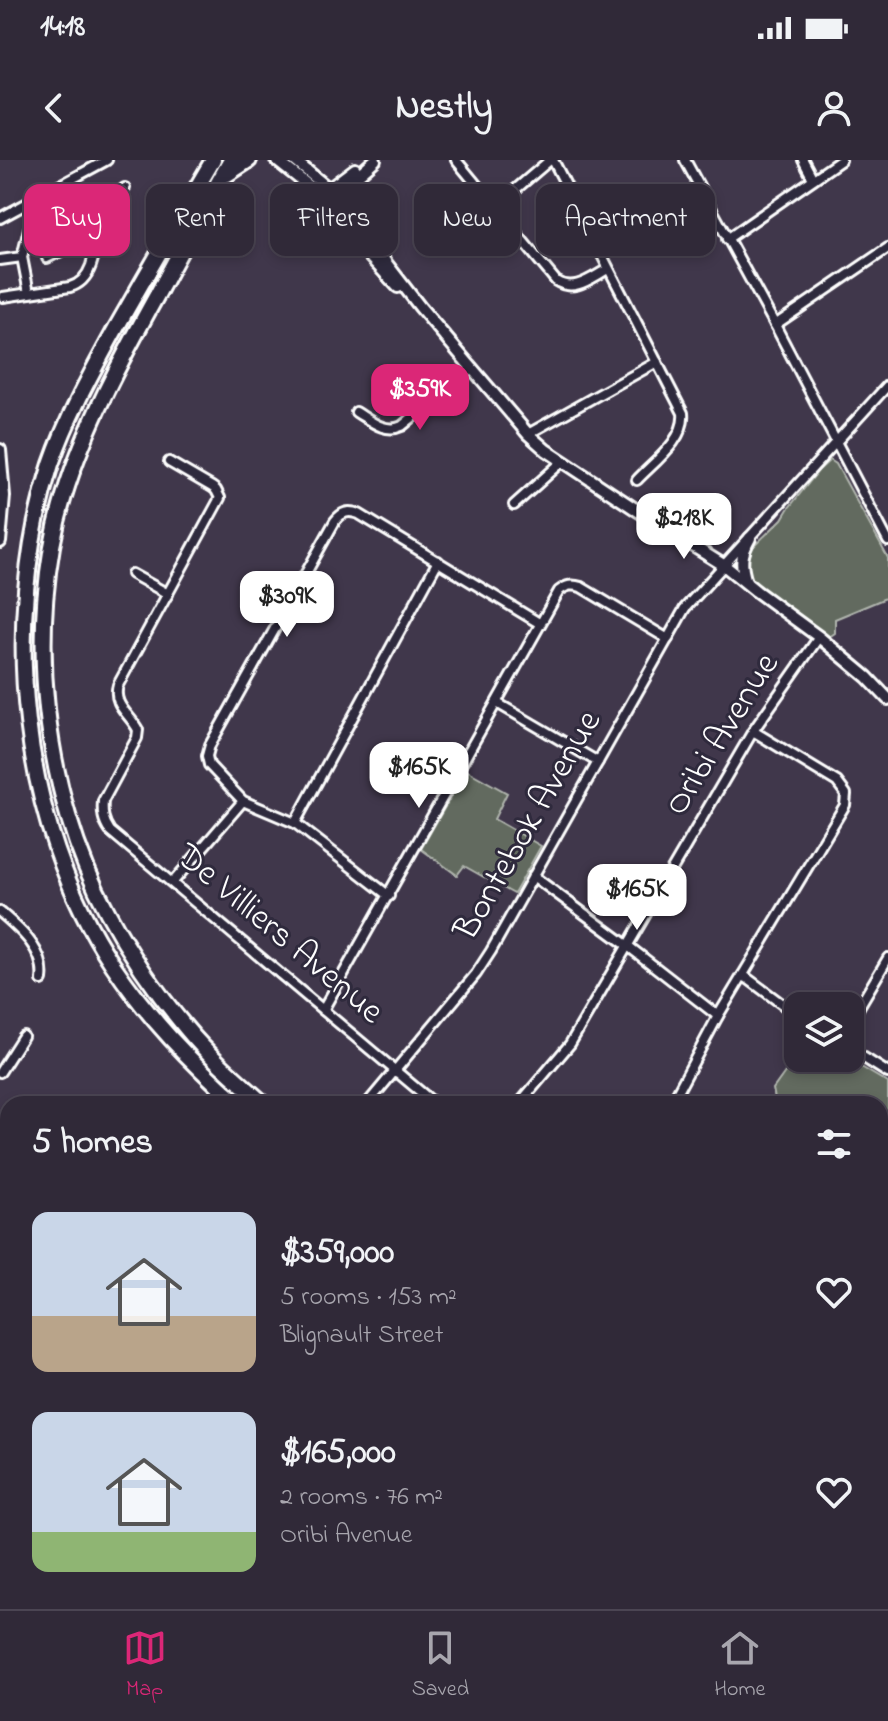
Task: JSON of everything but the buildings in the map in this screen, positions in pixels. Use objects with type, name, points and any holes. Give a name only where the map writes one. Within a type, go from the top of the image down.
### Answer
[{"type":"main road","points":[[193,184],[205,160]]},
{"type":"main road","points":[[199,184],[213,160]]},
{"type":"main road","points":[[217,184],[231,160]]},
{"type":"main road","points":[[217,184],[249,160]]},
{"type":"main road","points":[[156,256],[83,391],[52,463],[39,508],[27,587],[23,641],[26,711],[34,766],[49,824],[68,880],[87,921],[111,963],[141,1005],[169,1039],[229,1096]]},
{"type":"main road","points":[[178,256],[95,413],[64,497],[46,585],[44,675],[48,720],[68,815],[106,911],[131,953],[188,1030],[221,1066],[255,1096]]},
{"type":"street","points":[[63,184],[107,160]]},
{"type":"street","points":[[276,160],[310,184]]},
{"type":"street","points":[[294,160],[316,184]]},
{"type":"street","points":[[340,184],[365,160]]},
{"type":"street","points":[[343,184],[375,160]]},
{"type":"street","points":[[456,160],[476,184]]},
{"type":"street","points":[[520,186],[551,160],[680,405],[682,429],[637,480]]},
{"type":"street","points":[[685,160],[888,541]]},
{"type":"street","points":[[803,160],[813,179]]},
{"type":"street","points":[[727,239],[841,160]]},
{"type":"street","points":[[0,218],[24,205]]},
{"type":"street","points":[[520,237],[562,285],[579,285],[608,269]]},
{"type":"street","points":[[775,325],[888,248]]},
{"type":"street","points":[[24,249],[22,257],[29,293]]},
{"type":"street","points":[[47,258],[51,256]]},
{"type":"street","points":[[3,297],[79,284],[94,256]]},
{"type":"street","points":[[372,256],[528,434],[563,461],[725,566],[819,637],[888,699]]},
{"type":"street","points":[[0,260],[22,257]]},
{"type":"street","points":[[528,434],[657,362]]},
{"type":"street","points":[[356,412],[377,425],[394,429],[402,426],[471,369]]},
{"type":"street","name":"Bontebok Avenue","points":[[374,1096],[484,962],[692,599],[888,385]]},
{"type":"street","points":[[0,450],[4,496],[0,542]]},
{"type":"street","points":[[514,505],[563,461]]},
{"type":"street","points":[[132,574],[168,594],[219,502],[216,490],[169,462]]},
{"type":"street","points":[[389,896],[295,823],[243,801],[209,765],[207,756],[210,745],[335,521],[345,512],[359,514],[539,623]]},
{"type":"street","points":[[748,584],[742,571],[741,558],[750,538]]},
{"type":"street","points":[[295,823],[438,561]]},
{"type":"street","points":[[323,1010],[559,591],[573,584],[668,639]]},
{"type":"street","name":"De Villiers Avenue","points":[[168,594],[115,694],[117,702],[138,730],[137,738],[103,801],[104,822],[110,831],[426,1096]]},
{"type":"street","name":"Oribi Avenue","points":[[526,1096],[570,1044],[753,731],[819,637]]},
{"type":"street","points":[[497,703],[598,762]]},
{"type":"street","points":[[675,1096],[718,1016],[845,805],[844,790],[837,782],[753,731]]},
{"type":"street","points":[[173,882],[243,801]]},
{"type":"street","points":[[533,876],[718,1016]]},
{"type":"street","points":[[0,912],[28,938],[42,966],[42,980]]},
{"type":"street","points":[[864,998],[888,958]]},
{"type":"street","points":[[743,975],[784,1006]]},
{"type":"street","points":[[0,1072],[23,1036]]},
{"type":"street","points":[[864,1058],[888,1073]]},
{"type":"green space","points":[[830,460],[836,464],[888,558],[888,597],[835,619],[835,633],[829,637],[750,582],[745,559]]},
{"type":"green space","points":[[466,770],[507,793],[494,819],[541,846],[514,894],[464,866],[457,875],[421,849]]},
{"type":"green space","points":[[864,1069],[888,1083],[888,1096],[774,1096],[773,1089],[785,1072],[864,1072]]}]
